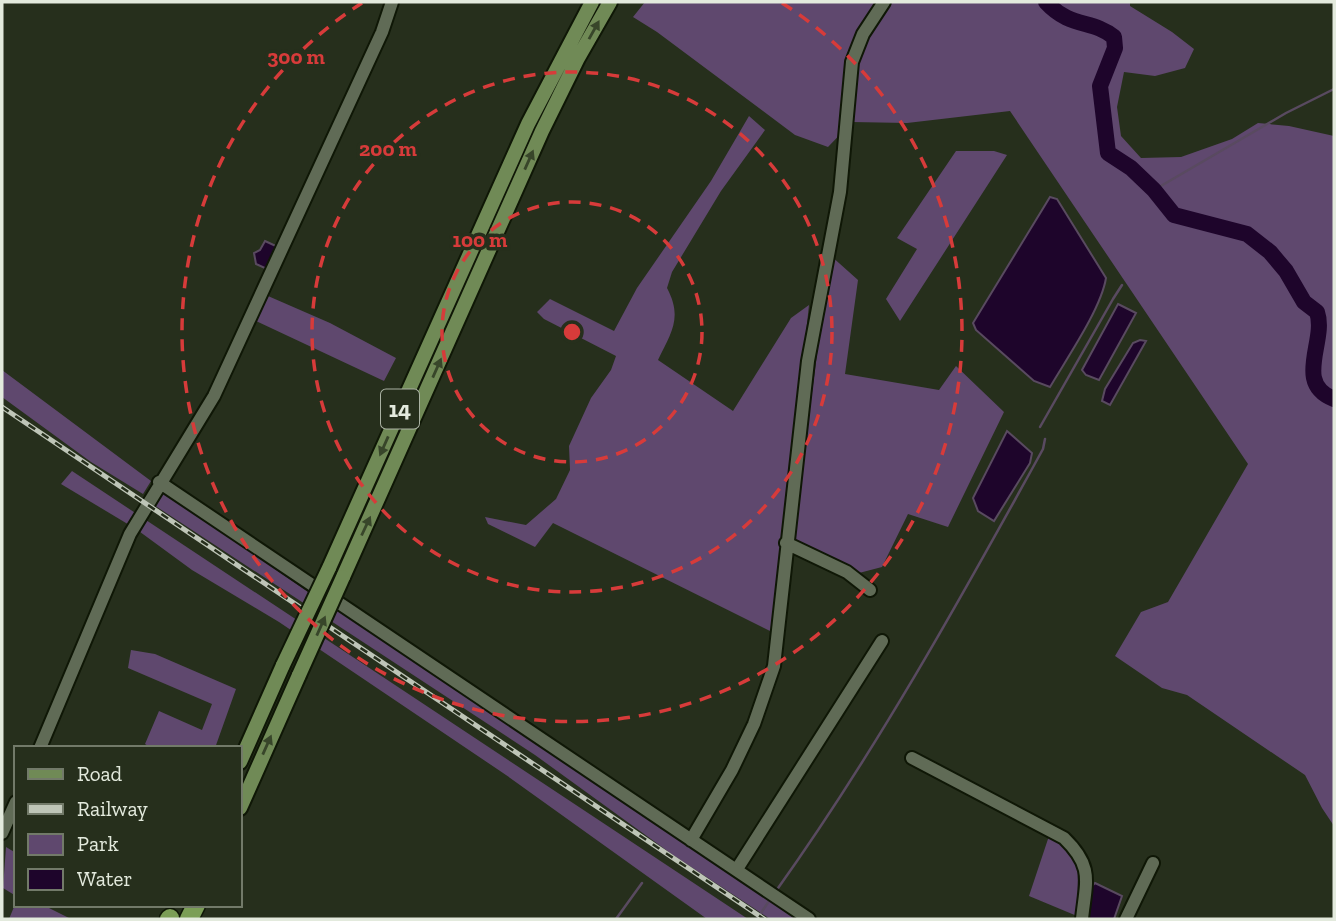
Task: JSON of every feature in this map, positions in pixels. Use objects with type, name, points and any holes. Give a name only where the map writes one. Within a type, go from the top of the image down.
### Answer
[{"type":"main road","name":"14","points":[[242,758],[528,124],[592,2]]},
{"type":"main road","name":"14","points":[[242,803],[537,142],[578,58],[610,2]]},
{"type":"street","points":[[41,746],[130,534],[159,482],[214,396],[382,32],[392,2]]},
{"type":"street","points":[[691,840],[732,770],[764,700],[777,645],[786,543],[808,361],[840,191],[852,62],[863,34],[884,2]]},
{"type":"street","points":[[159,482],[809,919]]},
{"type":"street","points":[[786,543],[847,572],[870,590]]},
{"type":"street","points":[[737,869],[882,641]]},
{"type":"street","points":[[912,758],[1064,838],[1082,858],[1087,873],[1082,919]]},
{"type":"street","points":[[2,833],[14,806]]},
{"type":"street","points":[[1126,919],[1153,863]]},
{"type":"green space","points":[[645,2],[1041,2],[1059,21],[1105,35],[1110,46],[1097,87],[1103,149],[1108,158],[1146,185],[1180,223],[1242,238],[1257,248],[1280,269],[1305,310],[1314,314],[1310,375],[1313,385],[1321,394],[1334,402],[1334,826],[1305,775],[1187,695],[1162,688],[1115,656],[1141,612],[1168,602],[1248,464],[1010,111],[907,123],[852,122],[828,147],[795,135],[633,17]]},
{"type":"green space","points":[[1054,2],[1130,2],[1130,6],[1194,49],[1185,68],[1155,76],[1124,72],[1117,107],[1121,136],[1141,158],[1181,157],[1232,139],[1258,123],[1289,126],[1334,136],[1334,396],[1323,388],[1315,368],[1321,321],[1319,310],[1307,300],[1288,268],[1272,249],[1249,231],[1176,213],[1135,166],[1112,150],[1103,95],[1117,46],[1116,35],[1101,26],[1069,15]]},
{"type":"green space","points":[[749,116],[765,130],[721,191],[672,272],[667,288],[675,317],[658,360],[733,411],[791,318],[809,305],[774,633],[553,523],[535,547],[488,524],[485,517],[526,525],[556,499],[570,470],[569,446],[591,398],[611,370],[616,356],[544,319],[537,312],[550,299],[614,331],[637,288],[711,181]]},
{"type":"green space","points":[[956,151],[994,151],[1007,155],[900,321],[886,299],[917,249],[897,238]]},
{"type":"green space","points":[[830,255],[858,280],[845,374],[939,390],[956,366],[1004,412],[948,527],[908,514],[882,567],[859,573],[793,538]]},
{"type":"green space","points":[[268,296],[330,323],[396,358],[384,381],[256,321]]},
{"type":"green space","points":[[2,370],[151,481],[143,494],[91,462],[2,397]]},
{"type":"green space","points":[[72,471],[748,919],[707,919],[506,775],[279,622],[192,570],[136,529],[61,484]]},
{"type":"green space","points":[[161,492],[168,494],[318,599],[451,681],[650,820],[802,919],[770,919],[673,855],[535,755],[154,505]]},
{"type":"green space","points":[[131,650],[155,654],[236,689],[216,746],[145,744],[159,711],[202,730],[212,704],[128,668]]},
{"type":"green space","points":[[1049,836],[1071,852],[1080,869],[1077,916],[1029,896]]},
{"type":"green space","points":[[6,847],[14,852],[14,895],[3,888]]},
{"type":"green space","points":[[14,907],[47,907],[71,919],[9,919]]},
{"type":"water","points":[[1050,197],[1057,199],[1106,278],[1091,318],[1050,387],[1034,381],[976,330],[973,323]]},
{"type":"water","points":[[265,241],[278,247],[267,269],[256,264],[254,253],[260,250]]},
{"type":"water","points":[[1118,304],[1136,313],[1099,380],[1086,375],[1082,370]]},
{"type":"water","points":[[1146,341],[1110,405],[1102,401],[1105,389],[1133,343]]},
{"type":"water","points":[[1007,431],[1032,453],[1030,463],[994,521],[978,511],[973,498]]},
{"type":"water","points":[[1095,883],[1122,896],[1114,919],[1087,919],[1091,887]]},
{"type":"waterway","points":[[1046,2],[1064,16],[1106,31],[1114,37],[1115,48],[1100,86],[1108,153],[1131,168],[1154,190],[1174,215],[1247,234],[1270,252],[1286,271],[1304,302],[1317,312],[1319,323],[1313,372],[1315,383],[1322,392],[1334,399]]},
{"type":"waterway","points":[[1154,190],[1286,113],[1334,89]]},
{"type":"waterway","points":[[1040,427],[1122,285]]},
{"type":"waterway","points":[[776,891],[848,784],[916,674],[1043,449],[1045,439]]},
{"type":"waterway","points":[[616,919],[642,883]]},
{"type":"waterway","points":[[757,919],[769,901]]},
{"type":"railway","points":[[2,407],[764,919]]}]
